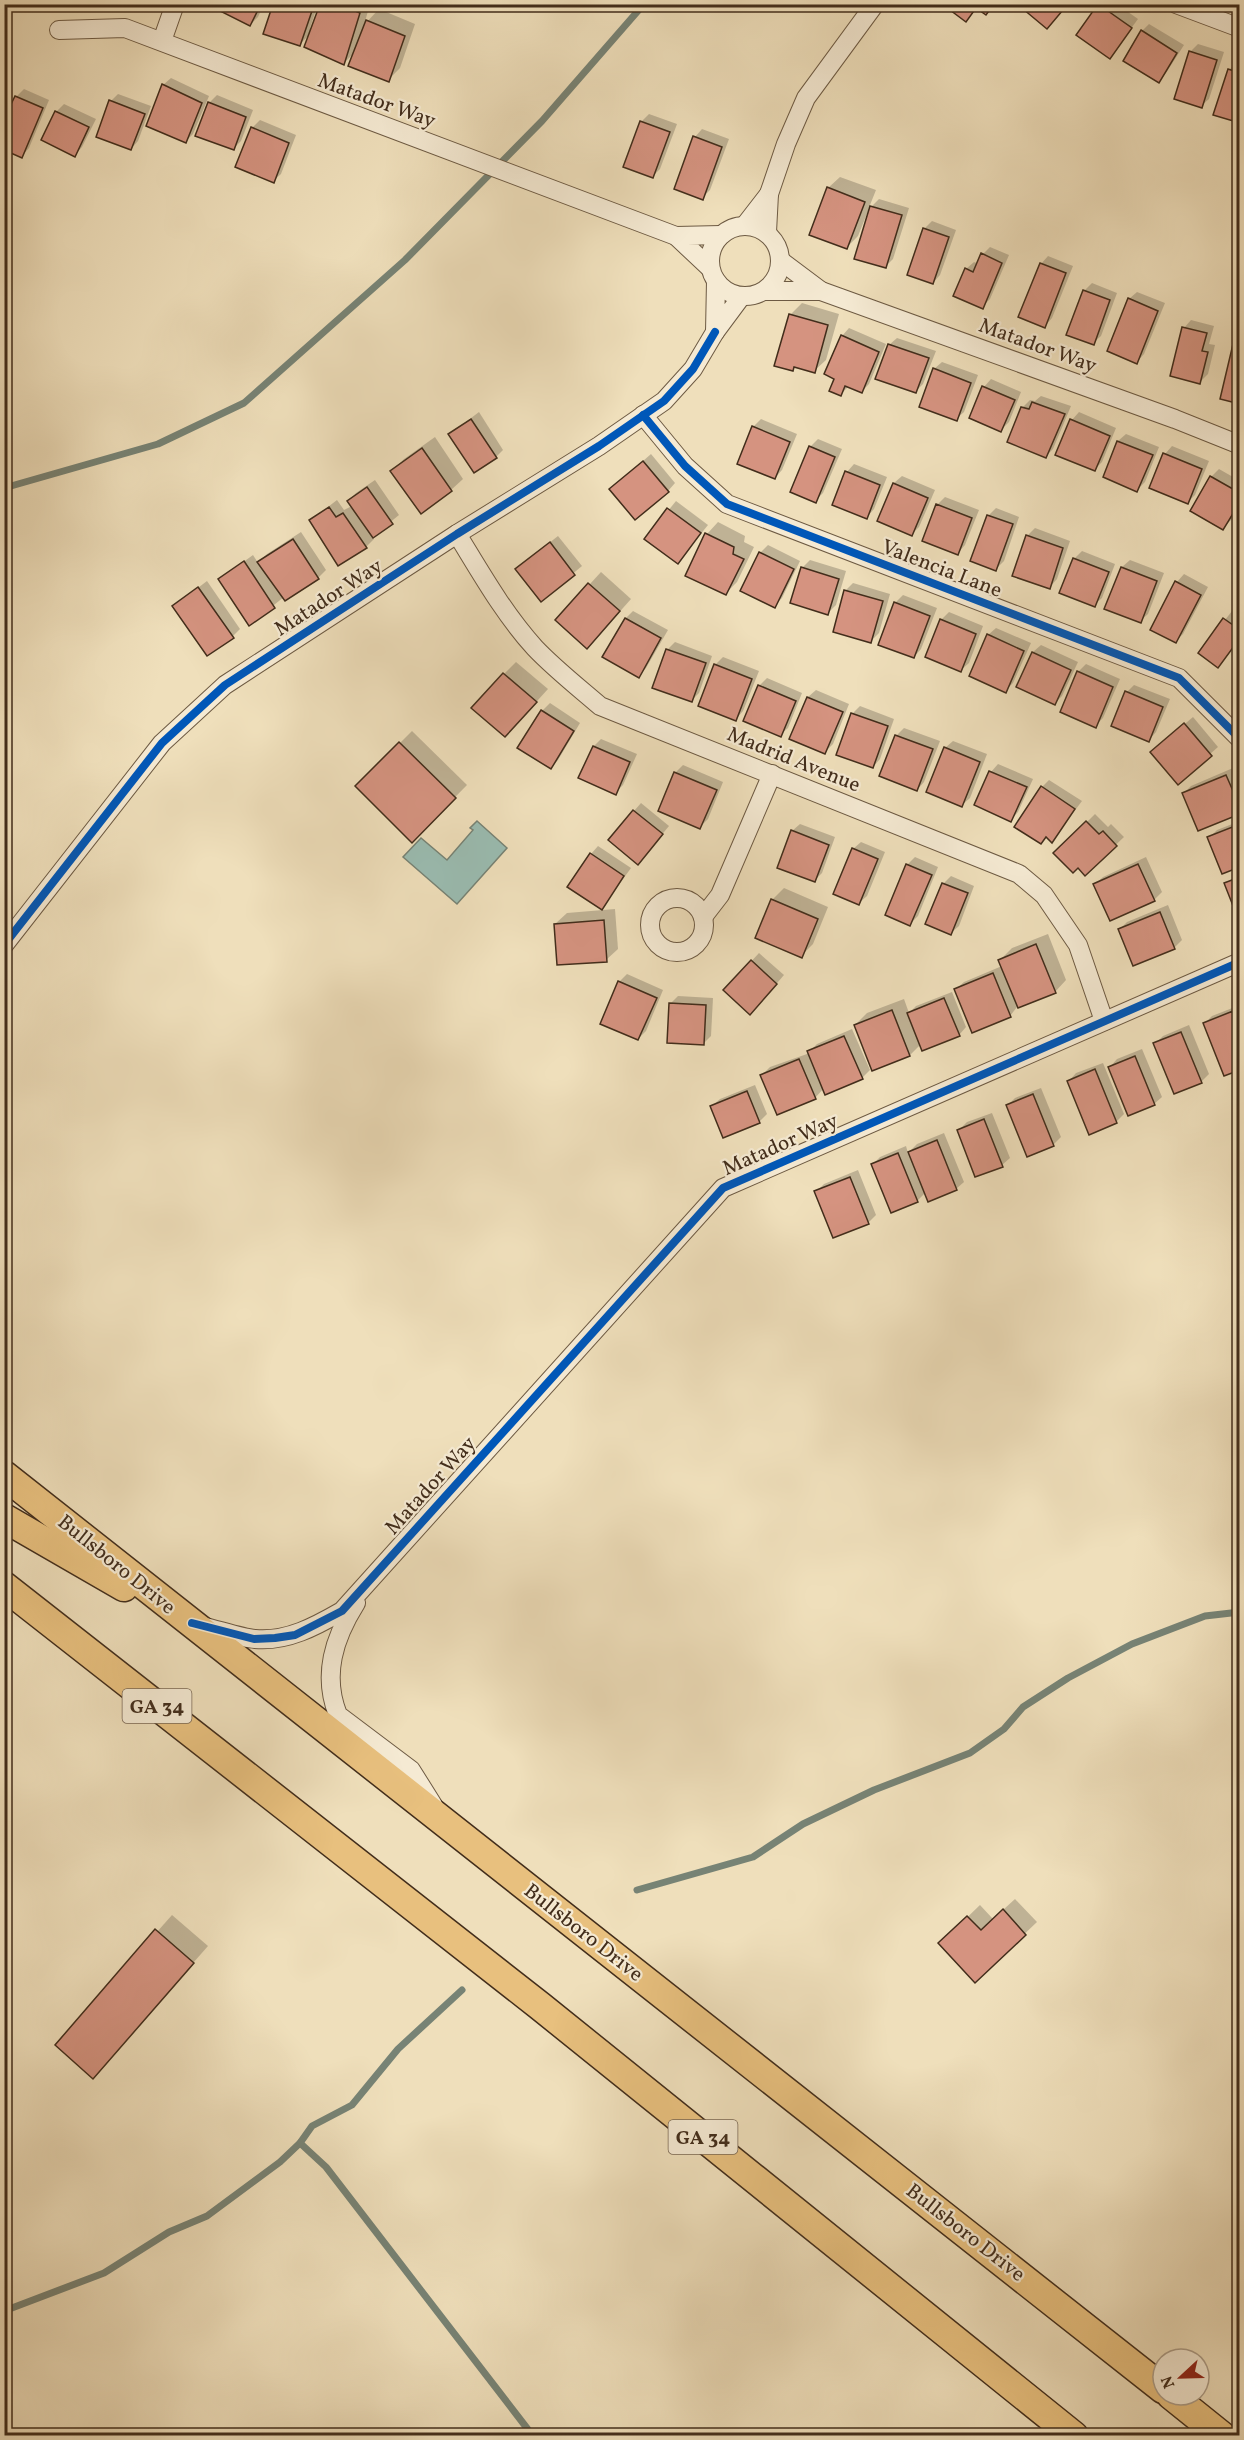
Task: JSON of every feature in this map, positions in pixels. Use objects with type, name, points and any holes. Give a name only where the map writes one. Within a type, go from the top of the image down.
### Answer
[{"type":"main road","name":"Bullsboro Drive","points":[[4,1474],[1151,2379]]},
{"type":"main road","points":[[4,1518],[196,1627]]},
{"type":"main road","name":"GA 34","points":[[4,1586],[531,1999],[1074,2436]]},
{"type":"main road","points":[[1186,2407],[1222,2436]]},
{"type":"street","points":[[162,41],[175,4]]},
{"type":"street","points":[[767,232],[770,194],[786,144],[806,98],[875,4]]},
{"type":"street","points":[[1176,4],[1209,10],[1239,28]]},
{"type":"street","name":"Matador Way","points":[[60,30],[125,28],[291,93],[676,236],[721,235]]},
{"type":"street","points":[[746,225],[770,194]]},
{"type":"street","points":[[746,225],[759,227],[767,232],[777,244],[781,261],[778,275],[765,291],[752,296],[741,297],[725,291],[713,275],[709,257],[713,244],[725,231],[746,225]]},
{"type":"street","name":"Matador Way","points":[[676,236],[713,275],[715,332]]},
{"type":"street","name":"Matador Way","points":[[781,261],[821,291],[1175,419],[1239,445]]},
{"type":"street","name":"Matador Way","points":[[765,291],[821,291]]},
{"type":"street","name":"Matador Way","points":[[4,945],[162,743],[225,686],[457,534],[599,446],[664,401],[693,369],[715,332],[741,297]]},
{"type":"street","name":"Valencia Lane","points":[[643,415],[685,466],[727,504],[1179,678],[1239,739]]},
{"type":"street","name":"Madrid Avenue","points":[[457,534],[500,603],[534,647],[600,706],[1019,874],[1044,895],[1078,945],[1104,1021]]},
{"type":"street","points":[[703,917],[720,895],[772,774]]},
{"type":"street","name":"Matador Way","points":[[196,1627],[254,1639],[275,1638],[295,1635],[342,1611],[723,1188],[1239,962]]},
{"type":"street","points":[[373,1576],[352,1608],[334,1646],[329,1679],[333,1701],[338,1715],[411,1770],[442,1821]]},
{"type":"water","points":[[477,821],[507,848],[457,904],[403,857],[421,838],[447,860],[473,830],[470,828]]},
{"type":"building","points":[[218,4],[261,4],[250,26],[216,9]]},
{"type":"building","points":[[273,4],[302,4],[313,8],[300,46],[263,34]]},
{"type":"building","points":[[320,4],[339,4],[360,13],[344,65],[304,47]]},
{"type":"building","points":[[942,4],[994,4],[986,15],[976,8],[966,22]]},
{"type":"building","points":[[1027,4],[1068,4],[1047,29],[1023,9]]},
{"type":"building","points":[[1098,4],[1132,28],[1110,59],[1076,35]]},
{"type":"building","points":[[366,20],[405,36],[389,82],[348,66]]},
{"type":"building","points":[[1141,30],[1177,53],[1159,83],[1123,61]]},
{"type":"building","points":[[1189,51],[1217,60],[1202,108],[1174,99]]},
{"type":"building","points":[[1228,69],[1240,73],[1240,123],[1213,115]]},
{"type":"building","points":[[162,84],[202,103],[186,143],[146,126]]},
{"type":"building","points":[[15,96],[43,108],[22,158],[4,150],[4,119]]},
{"type":"building","points":[[109,100],[145,114],[131,150],[96,137]]},
{"type":"building","points":[[208,102],[246,117],[234,150],[195,136]]},
{"type":"building","points":[[55,111],[89,127],[75,157],[41,140]]},
{"type":"building","points":[[640,121],[670,132],[653,178],[623,167]]},
{"type":"building","points":[[251,127],[289,143],[274,183],[235,167]]},
{"type":"building","points":[[693,136],[722,147],[703,200],[674,189]]},
{"type":"building","points":[[827,187],[865,202],[847,249],[809,235]]},
{"type":"building","points":[[870,206],[902,215],[886,268],[854,259]]},
{"type":"building","points":[[923,228],[949,237],[933,284],[907,275]]},
{"type":"building","points":[[981,253],[1002,263],[983,309],[953,296],[965,268],[973,272]]},
{"type":"building","points":[[1040,263],[1066,273],[1045,328],[1018,317]]},
{"type":"building","points":[[1083,290],[1110,300],[1094,345],[1066,335]]},
{"type":"building","points":[[1128,298],[1158,311],[1137,364],[1107,351]]},
{"type":"building","points":[[789,314],[828,325],[815,373],[794,367],[793,371],[774,366]]},
{"type":"building","points":[[1182,327],[1207,333],[1202,351],[1208,352],[1200,384],[1170,376]]},
{"type":"building","points":[[841,335],[879,352],[862,393],[845,386],[841,396],[829,391],[834,379],[824,374]]},
{"type":"building","points":[[888,344],[929,358],[916,393],[875,379]]},
{"type":"building","points":[[1233,344],[1240,346],[1240,404],[1220,399]]},
{"type":"building","points":[[933,368],[971,383],[957,421],[919,407]]},
{"type":"building","points":[[982,386],[1015,400],[1001,432],[969,418]]},
{"type":"building","points":[[1032,402],[1065,414],[1046,458],[1007,442],[1021,407],[1029,409]]},
{"type":"building","points":[[471,419],[497,458],[474,473],[448,434]]},
{"type":"building","points":[[1070,419],[1110,436],[1095,471],[1055,455]]},
{"type":"building","points":[[752,426],[790,442],[775,479],[737,464]]},
{"type":"building","points":[[1117,441],[1153,455],[1137,492],[1103,477]]},
{"type":"building","points":[[809,446],[835,457],[816,503],[790,492]]},
{"type":"building","points":[[422,448],[452,491],[421,514],[390,471]]},
{"type":"building","points":[[1163,453],[1202,469],[1188,504],[1149,488]]},
{"type":"building","points":[[643,461],[669,492],[635,520],[609,489]]},
{"type":"building","points":[[845,471],[880,485],[867,519],[832,505]]},
{"type":"building","points":[[1210,476],[1240,493],[1240,502],[1223,530],[1190,511]]},
{"type":"building","points":[[893,483],[928,498],[912,536],[877,521]]},
{"type":"building","points":[[367,487],[393,524],[373,538],[347,501]]},
{"type":"building","points":[[936,504],[972,518],[958,555],[922,541]]},
{"type":"building","points":[[329,507],[336,517],[343,513],[367,548],[338,566],[309,520]]},
{"type":"building","points":[[667,508],[701,533],[678,564],[644,539]]},
{"type":"building","points":[[987,515],[1013,524],[996,571],[970,561]]},
{"type":"building","points":[[705,533],[734,547],[733,554],[744,559],[726,595],[685,576]]},
{"type":"building","points":[[1026,535],[1063,548],[1050,589],[1012,576]]},
{"type":"building","points":[[293,539],[319,579],[285,601],[257,562]]},
{"type":"building","points":[[550,542],[575,575],[541,602],[515,569]]},
{"type":"building","points":[[759,552],[794,569],[775,608],[740,591]]},
{"type":"building","points":[[1073,558],[1109,572],[1095,607],[1059,593]]},
{"type":"building","points":[[244,561],[275,608],[249,626],[218,579]]},
{"type":"building","points":[[801,567],[839,579],[828,615],[790,603]]},
{"type":"building","points":[[1121,567],[1157,581],[1141,623],[1104,609]]},
{"type":"building","points":[[1175,581],[1201,595],[1176,643],[1150,630]]},
{"type":"building","points":[[588,583],[620,611],[587,649],[555,620]]},
{"type":"building","points":[[198,587],[234,638],[207,656],[172,606]]},
{"type":"building","points":[[844,590],[883,601],[871,643],[833,632]]},
{"type":"building","points":[[894,602],[930,616],[914,658],[878,645]]},
{"type":"building","points":[[625,618],[661,638],[639,678],[602,657]]},
{"type":"building","points":[[1223,618],[1240,630],[1240,638],[1218,668],[1198,653]]},
{"type":"building","points":[[940,619],[976,634],[961,672],[925,657]]},
{"type":"building","points":[[987,634],[1024,651],[1006,693],[969,676]]},
{"type":"building","points":[[666,649],[706,663],[692,702],[652,688]]},
{"type":"building","points":[[1032,652],[1071,670],[1055,705],[1016,687]]},
{"type":"building","points":[[714,664],[752,679],[736,721],[698,706]]},
{"type":"building","points":[[1077,671],[1113,687],[1096,728],[1060,712]]},
{"type":"building","points":[[503,673],[537,702],[505,737],[471,708]]},
{"type":"building","points":[[758,685],[796,701],[781,737],[743,721]]},
{"type":"building","points":[[1125,691],[1163,707],[1149,742],[1111,726]]},
{"type":"building","points":[[807,697],[843,712],[825,754],[789,739]]},
{"type":"building","points":[[541,710],[574,731],[551,769],[517,748]]},
{"type":"building","points":[[851,713],[888,726],[873,768],[836,755]]},
{"type":"building","points":[[1184,723],[1212,756],[1178,785],[1150,752]]},
{"type":"building","points":[[895,735],[933,749],[917,791],[879,776]]},
{"type":"building","points":[[399,742],[456,798],[412,843],[355,786]]},
{"type":"building","points":[[593,746],[630,762],[616,795],[578,778]]},
{"type":"building","points":[[944,747],[980,762],[962,807],[926,792]]},
{"type":"building","points":[[989,771],[1027,787],[1011,822],[974,805]]},
{"type":"building","points":[[674,772],[717,790],[700,829],[658,811]]},
{"type":"building","points":[[1226,775],[1240,807],[1240,814],[1198,831],[1182,793]]},
{"type":"building","points":[[1041,786],[1075,809],[1052,843],[1046,837],[1041,844],[1014,827]]},
{"type":"building","points":[[633,810],[663,834],[638,865],[608,840]]},
{"type":"building","points":[[1086,821],[1099,834],[1103,831],[1117,846],[1085,876],[1078,868],[1073,873],[1053,853]]},
{"type":"building","points":[[1240,824],[1240,867],[1222,874],[1207,837]]},
{"type":"building","points":[[791,830],[829,845],[815,882],[777,868]]},
{"type":"building","points":[[852,848],[878,859],[859,905],[833,894]]},
{"type":"building","points":[[590,853],[624,876],[602,910],[567,887]]},
{"type":"building","points":[[906,864],[932,875],[910,926],[885,915]]},
{"type":"building","points":[[1138,864],[1155,901],[1110,921],[1093,884]]},
{"type":"building","points":[[1240,877],[1240,920],[1239,921],[1224,883]]},
{"type":"building","points":[[942,883],[968,893],[951,935],[925,924]]},
{"type":"building","points":[[771,899],[818,919],[802,958],[755,938]]},
{"type":"building","points":[[1160,912],[1175,949],[1133,966],[1118,929]]},
{"type":"building","points":[[604,920],[607,962],[557,965],[554,924]]},
{"type":"building","points":[[1036,944],[1056,993],[1018,1008],[998,960]]},
{"type":"building","points":[[751,960],[777,984],[750,1015],[723,990]]},
{"type":"building","points":[[993,973],[1011,1017],[972,1033],[954,989]]},
{"type":"building","points":[[618,981],[657,998],[638,1040],[600,1024]]},
{"type":"building","points":[[944,998],[960,1036],[922,1051],[907,1013]]},
{"type":"building","points":[[669,1003],[706,1005],[704,1045],[667,1043]]},
{"type":"building","points":[[892,1010],[910,1056],[872,1071],[854,1025]]},
{"type":"building","points":[[1233,1011],[1240,1027],[1240,1070],[1224,1076],[1203,1023]]},
{"type":"building","points":[[1181,1032],[1202,1083],[1174,1094],[1153,1043]]},
{"type":"building","points":[[844,1036],[863,1079],[825,1095],[807,1051]]},
{"type":"building","points":[[1135,1056],[1155,1105],[1128,1116],[1108,1067]]},
{"type":"building","points":[[799,1059],[816,1099],[777,1115],[760,1075]]},
{"type":"building","points":[[1095,1069],[1117,1123],[1089,1135],[1067,1081]]},
{"type":"building","points":[[747,1091],[760,1123],[723,1138],[710,1106]]},
{"type":"building","points":[[1033,1094],[1054,1146],[1027,1157],[1006,1105]]},
{"type":"building","points":[[984,1119],[1003,1167],[975,1177],[957,1130]]},
{"type":"building","points":[[937,1140],[957,1190],[928,1202],[908,1152]]},
{"type":"building","points":[[898,1153],[918,1202],[891,1213],[871,1164]]},
{"type":"building","points":[[850,1177],[869,1224],[833,1238],[814,1191]]},
{"type":"building","points":[[1003,1909],[1026,1935],[975,1983],[938,1943],[967,1916],[981,1930]]},
{"type":"building","points":[[155,1929],[194,1963],[93,2079],[55,2045]]},
{"type":"waterway","points":[[4,488],[158,444],[244,403],[405,260],[542,121],[644,4]]},
{"type":"waterway","points":[[637,1890],[753,1857],[803,1824],[874,1790],[970,1753],[1004,1729],[1023,1707],[1068,1678],[1132,1644],[1205,1616],[1240,1612]]},
{"type":"waterway","points":[[4,2311],[104,2273],[169,2232],[207,2216],[280,2162],[300,2143],[312,2126],[352,2105],[398,2049],[462,1990]]},
{"type":"waterway","points":[[300,2143],[326,2167],[533,2436]]},
{"type":"cycle path","points":[[4,945],[162,743],[225,685],[457,534],[599,446],[664,401],[693,369],[715,332]]},
{"type":"cycle path","points":[[643,415],[685,466],[727,504],[1179,678],[1240,739]]},
{"type":"cycle path","points":[[192,1623],[254,1639],[275,1638],[295,1635],[342,1611],[723,1188],[1240,962]]}]
